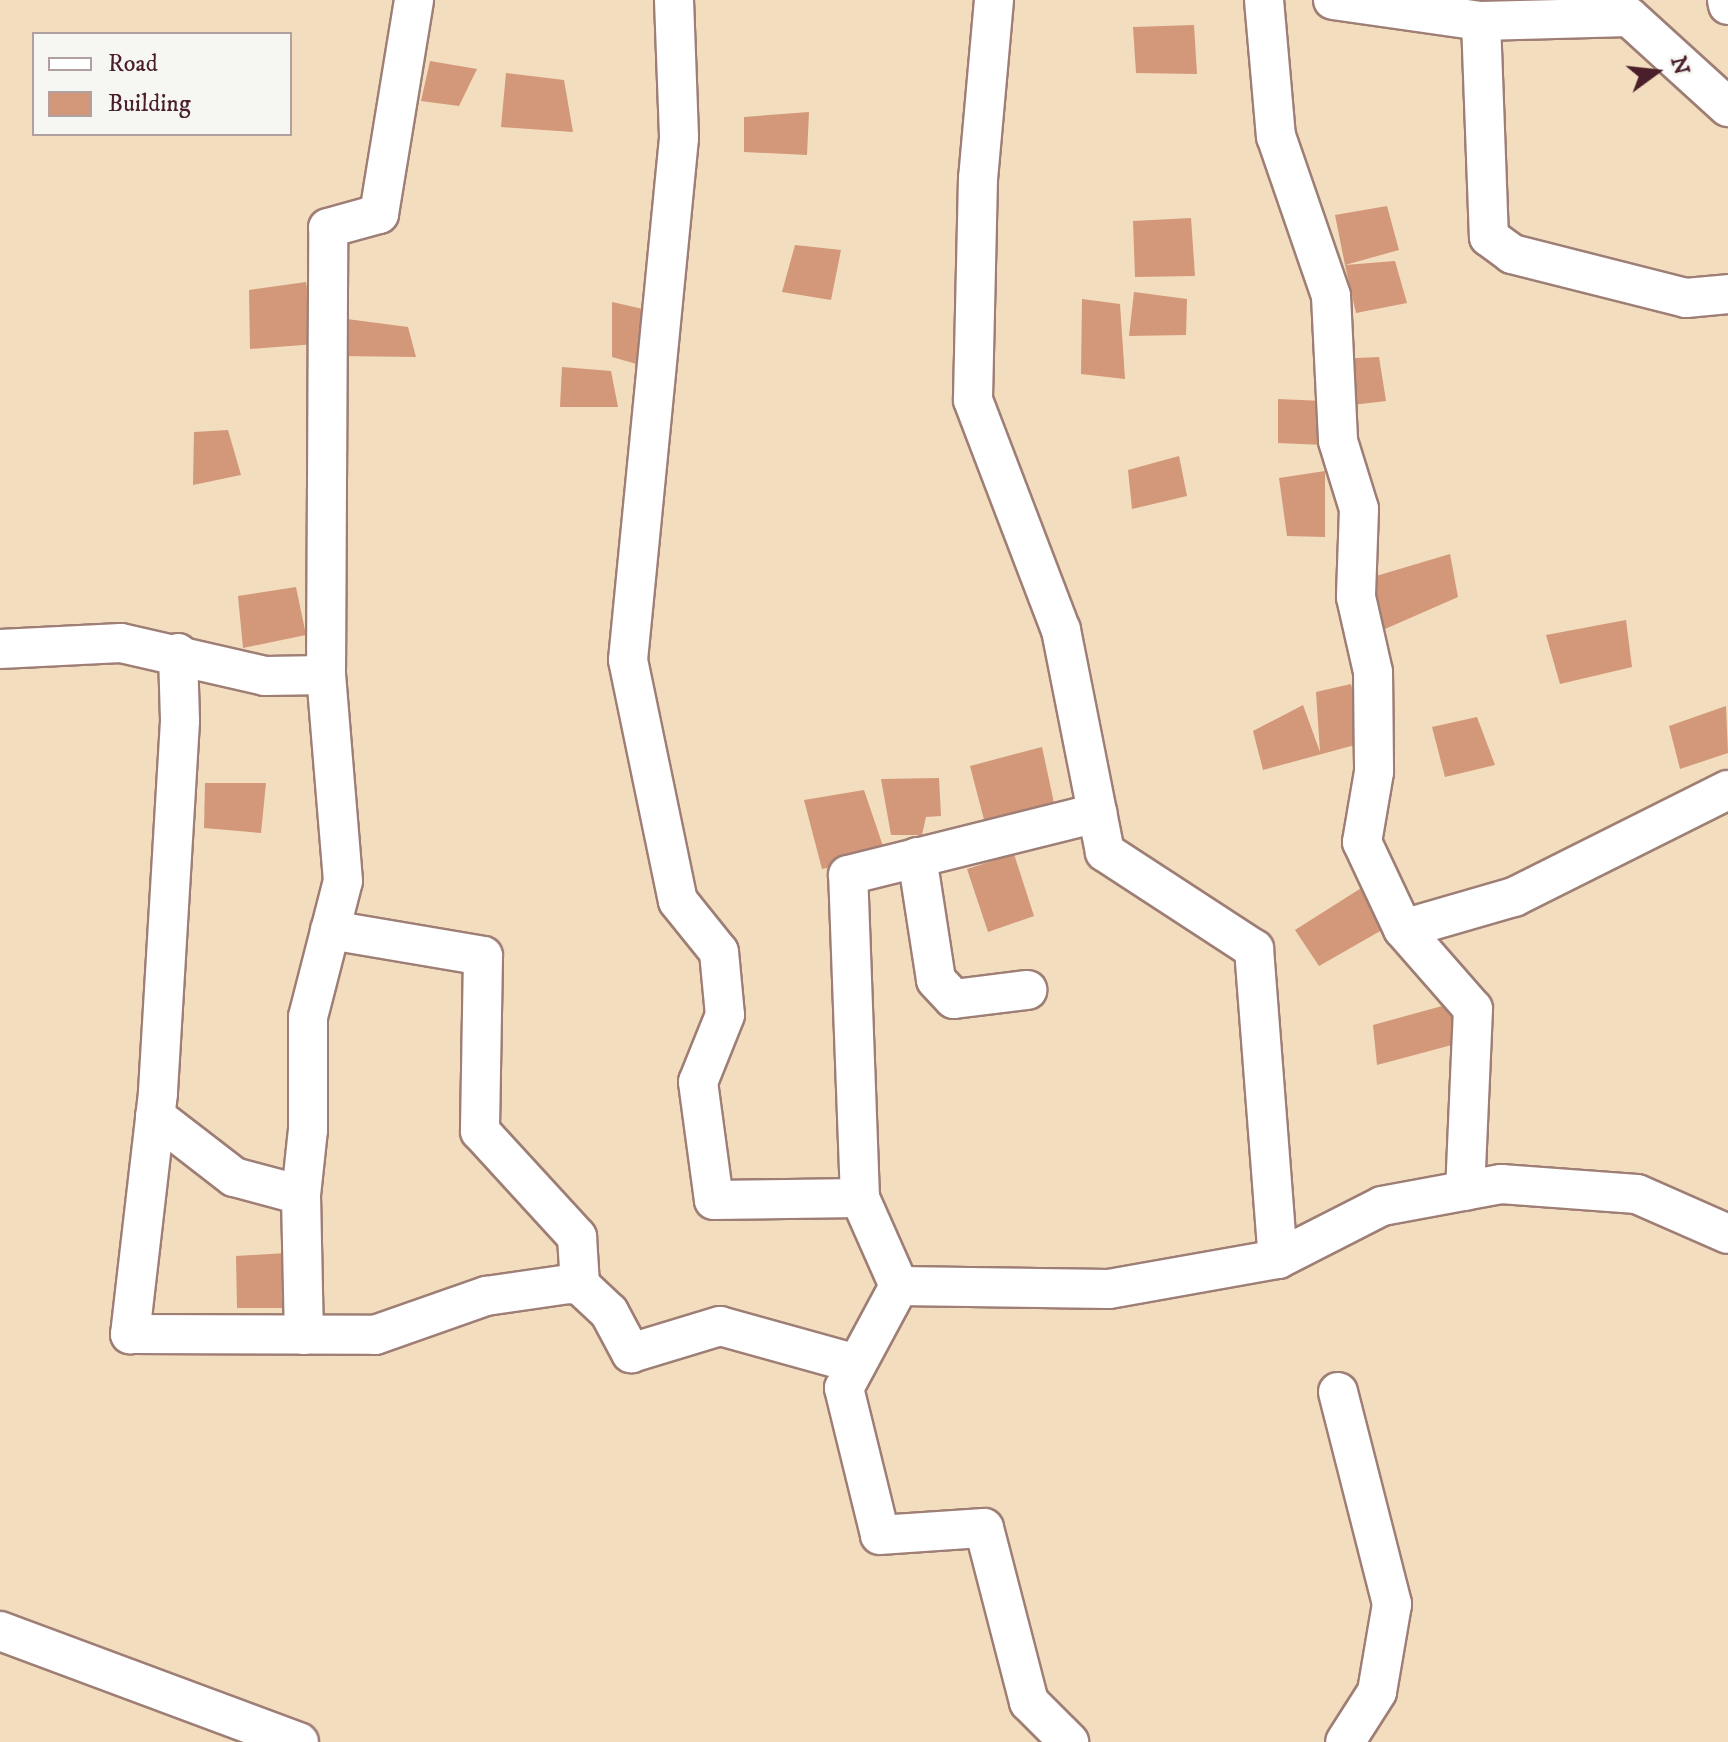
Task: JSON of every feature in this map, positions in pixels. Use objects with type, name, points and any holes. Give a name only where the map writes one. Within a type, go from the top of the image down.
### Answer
[{"type":"street","points":[[304,1335],[301,1195],[308,1130],[308,1017],[343,881],[326,675],[328,228],[379,214],[414,0]]},
{"type":"street","points":[[674,0],[679,138],[628,660],[678,901],[719,952],[725,1015],[698,1082],[714,1200],[860,1198]]},
{"type":"street","points":[[994,0],[978,178],[973,400],[1061,630],[1105,852],[1254,949],[1278,1259]]},
{"type":"street","points":[[1264,0],[1276,136],[1331,296],[1338,441],[1359,509],[1356,597],[1373,686],[1374,772],[1362,842],[1403,929],[1473,1009],[1465,1191]]},
{"type":"street","points":[[1333,0],[1481,21],[1607,9],[1629,17],[1728,107]]},
{"type":"street","points":[[1481,21],[1489,237],[1512,254],[1686,298],[1728,294]]},
{"type":"street","points":[[0,649],[121,643],[178,653],[265,676],[326,675]]},
{"type":"street","points":[[178,653],[180,721],[155,1116],[130,1334],[375,1335],[486,1296],[580,1285]]},
{"type":"street","points":[[1403,929],[1514,897],[1728,790]]},
{"type":"street","points":[[899,1286],[860,1198],[848,875],[1097,813]]},
{"type":"street","points":[[917,857],[936,980],[954,999],[1027,990]]},
{"type":"street","points":[[330,930],[483,956],[480,1131],[577,1237],[580,1285],[609,1312],[631,1353],[720,1326],[857,1364]]},
{"type":"street","points":[[155,1116],[234,1177],[301,1195]]},
{"type":"street","points":[[899,1286],[1109,1289],[1278,1259],[1382,1206],[1501,1184],[1637,1194],[1728,1234]]},
{"type":"street","points":[[899,1286],[844,1388],[880,1535],[984,1528],[1029,1702],[1069,1742]]},
{"type":"street","points":[[1338,1392],[1392,1604],[1377,1692],[1345,1742]]},
{"type":"street","points":[[0,1631],[299,1742]]},
{"type":"building","points":[[1194,25],[1197,74],[1136,73],[1133,27]]},
{"type":"building","points":[[430,61],[477,69],[459,106],[421,101]]},
{"type":"building","points":[[506,73],[564,80],[573,132],[501,127]]},
{"type":"building","points":[[809,112],[807,155],[744,152],[744,117]]},
{"type":"building","points":[[1387,206],[1399,250],[1345,265],[1335,215]]},
{"type":"building","points":[[1191,218],[1195,276],[1135,277],[1133,221]]},
{"type":"building","points":[[795,245],[841,250],[831,300],[782,292]]},
{"type":"building","points":[[1395,261],[1407,303],[1356,313],[1345,265]]},
{"type":"building","points":[[306,282],[316,344],[250,349],[249,290]]},
{"type":"building","points":[[1134,292],[1187,299],[1186,335],[1129,336]]},
{"type":"building","points":[[1082,299],[1120,304],[1125,379],[1081,374]]},
{"type":"building","points":[[612,302],[643,309],[640,365],[612,357]]},
{"type":"building","points":[[339,318],[408,327],[416,357],[338,356]]},
{"type":"building","points":[[1379,357],[1386,401],[1344,406],[1336,359]]},
{"type":"building","points":[[562,367],[611,371],[618,407],[560,407]]},
{"type":"building","points":[[1278,399],[1324,401],[1324,445],[1278,443]]},
{"type":"building","points":[[228,430],[241,475],[193,485],[194,432]]},
{"type":"building","points":[[1179,456],[1187,496],[1132,509],[1128,470]]},
{"type":"building","points":[[1325,471],[1325,537],[1287,536],[1279,478]]},
{"type":"building","points":[[1450,554],[1458,597],[1385,629],[1366,579]]},
{"type":"building","points":[[296,587],[306,635],[243,648],[238,596]]},
{"type":"building","points":[[1626,620],[1632,667],[1560,684],[1546,635]]},
{"type":"building","points":[[1351,684],[1366,742],[1263,770],[1253,731],[1303,705],[1320,752],[1316,692]]},
{"type":"building","points":[[1726,706],[1728,753],[1680,769],[1669,726]]},
{"type":"building","points":[[1477,717],[1495,765],[1445,777],[1432,727]]},
{"type":"building","points":[[1042,747],[1057,817],[988,835],[970,766]]},
{"type":"building","points":[[939,778],[941,816],[926,817],[922,835],[891,835],[881,779]]},
{"type":"building","points":[[205,783],[266,783],[261,833],[204,828]]},
{"type":"building","points":[[864,790],[886,855],[822,869],[804,800]]},
{"type":"building","points":[[1014,854],[1034,916],[988,932],[967,869]]},
{"type":"building","points":[[1366,885],[1389,926],[1319,966],[1295,930]]},
{"type":"building","points":[[1453,1003],[1463,1042],[1377,1065],[1373,1025]]},
{"type":"building","points":[[286,1253],[285,1308],[237,1308],[236,1256]]}]
